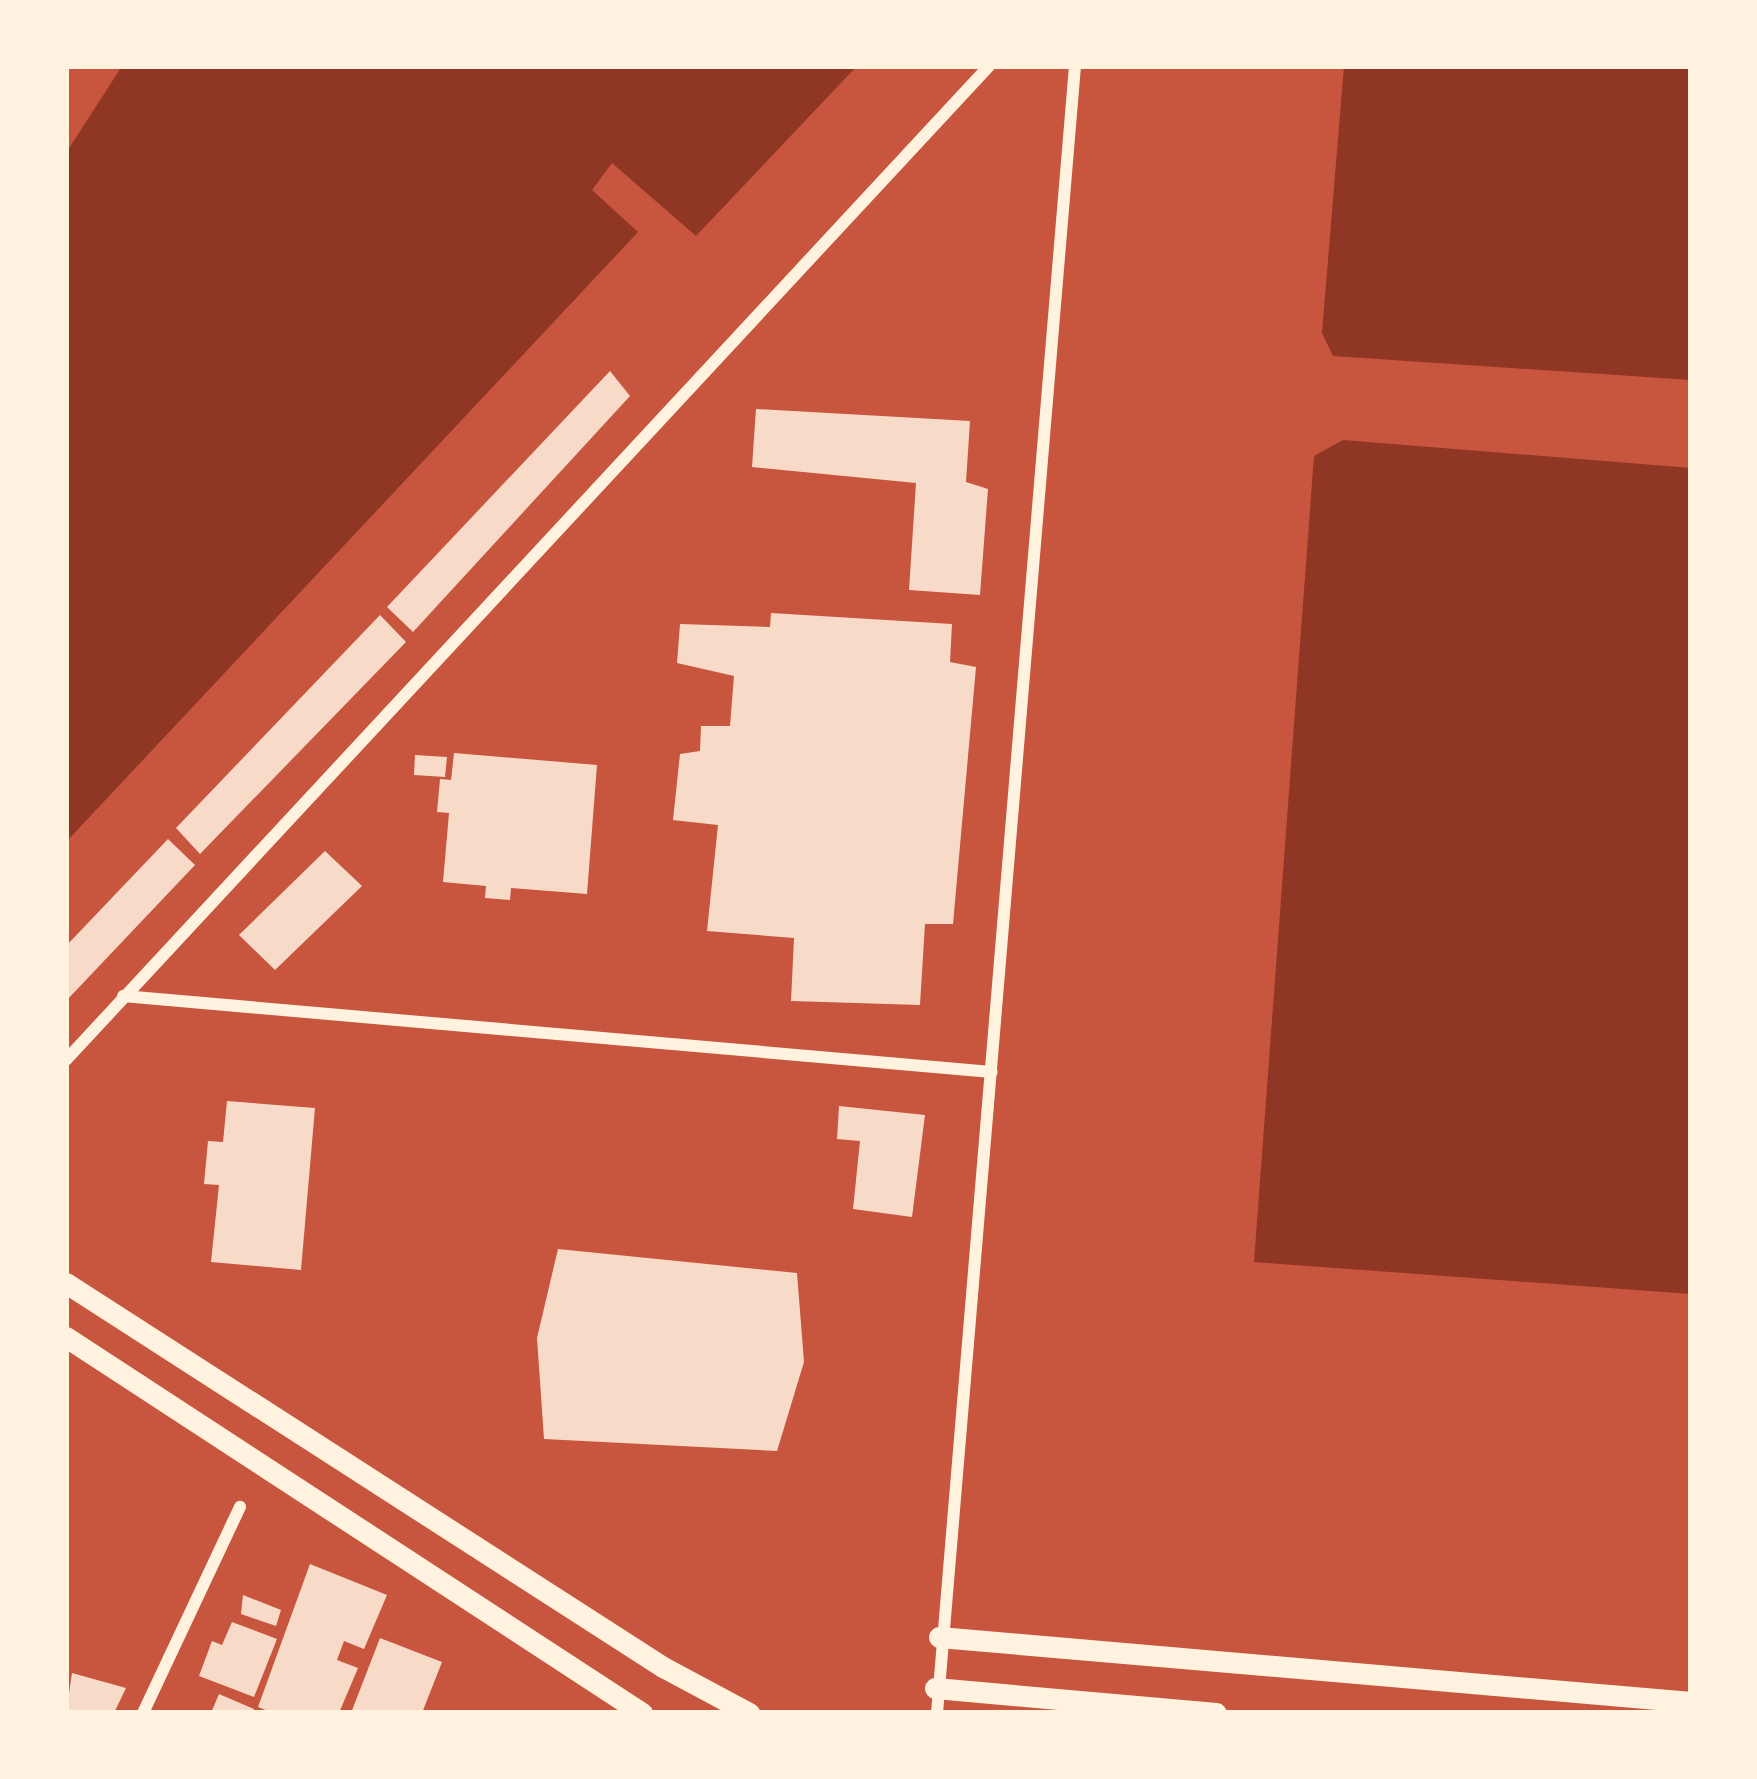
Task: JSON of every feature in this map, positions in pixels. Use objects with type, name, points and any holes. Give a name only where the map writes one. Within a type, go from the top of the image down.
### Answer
[{"type":"street","points":[[66,1060],[988,66]]},
{"type":"street","points":[[937,1713],[939,1637],[992,1072],[1075,66]]},
{"type":"street","points":[[123,996],[992,1072]]},
{"type":"street","points":[[66,1282],[663,1666],[749,1713]]},
{"type":"street","points":[[66,1337],[642,1713]]},
{"type":"street","points":[[143,1713],[241,1507]]},
{"type":"street","points":[[939,1637],[1691,1702]]},
{"type":"street","points":[[935,1688],[1216,1713]]},
{"type":"shaded area","points":[[122,66],[857,66],[696,236],[612,163],[592,190],[638,232],[66,842],[66,153]]},
{"type":"shaded area","points":[[1344,66],[1691,66],[1691,380],[1333,356],[1322,333]]},
{"type":"shaded area","points":[[1343,440],[1691,468],[1691,1294],[1254,1262],[1314,456]]},
{"type":"building","points":[[610,371],[630,396],[413,632],[387,607]]},
{"type":"building","points":[[756,409],[970,421],[966,482],[988,489],[980,595],[909,590],[916,483],[752,467]]},
{"type":"building","points":[[771,613],[952,624],[950,662],[976,667],[953,924],[925,924],[920,1005],[791,1001],[794,938],[707,931],[718,825],[673,820],[680,754],[700,751],[701,726],[730,726],[734,676],[677,663],[680,624],[770,627]]},
{"type":"building","points":[[380,615],[406,642],[200,854],[176,828]]},
{"type":"building","points":[[454,753],[597,765],[587,894],[511,888],[510,900],[485,898],[486,886],[443,882],[449,813],[437,812],[440,779],[451,780]]},
{"type":"building","points":[[415,755],[447,757],[445,777],[414,775]]},
{"type":"building","points":[[168,839],[195,865],[66,1001],[66,946]]},
{"type":"building","points":[[325,851],[362,886],[275,970],[239,935]]},
{"type":"building","points":[[227,1101],[315,1108],[301,1270],[211,1262],[219,1185],[204,1184],[208,1141],[223,1142]]},
{"type":"building","points":[[839,1106],[925,1115],[912,1217],[853,1209],[860,1141],[837,1139]]},
{"type":"building","points":[[558,1249],[797,1273],[804,1362],[777,1451],[544,1439],[537,1338]]},
{"type":"building","points":[[310,1564],[387,1595],[364,1649],[344,1641],[337,1660],[358,1668],[339,1713],[273,1713],[258,1707]]},
{"type":"building","points":[[243,1595],[281,1610],[276,1626],[241,1614]]},
{"type":"building","points":[[232,1622],[277,1639],[254,1697],[199,1676],[212,1641],[222,1645]]},
{"type":"building","points":[[380,1638],[442,1662],[422,1713],[351,1713]]},
{"type":"building","points":[[72,1673],[126,1688],[114,1713],[66,1713]]},
{"type":"building","points":[[219,1694],[254,1709],[252,1713],[211,1713]]}]
